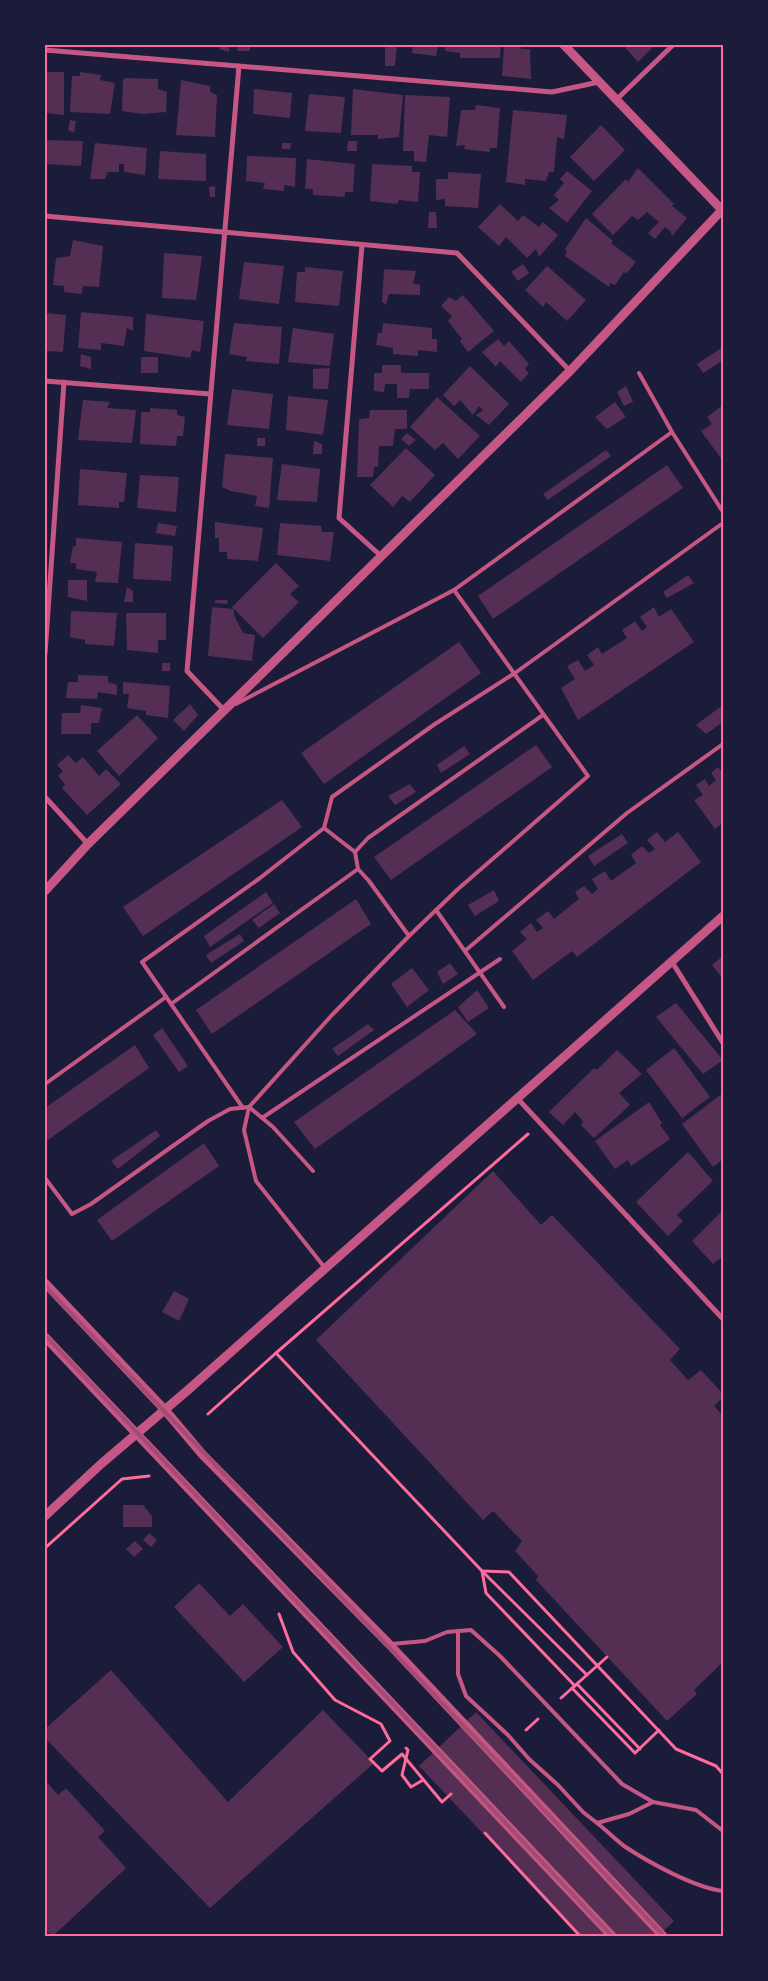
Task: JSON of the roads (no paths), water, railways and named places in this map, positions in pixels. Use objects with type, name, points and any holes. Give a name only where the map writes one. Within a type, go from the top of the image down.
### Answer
[{"type":"street","points":[[45,891],[88,844],[570,371],[723,210],[564,45]]},
{"type":"street","points":[[616,99],[673,45]]},
{"type":"street","points":[[45,50],[552,92],[600,82]]},
{"type":"street","points":[[224,710],[187,671],[239,66]]},
{"type":"street","points":[[45,216],[457,253],[570,371]]},
{"type":"street","points":[[362,245],[339,518],[381,556]]},
{"type":"street","points":[[45,380],[210,394]]},
{"type":"street","points":[[45,654],[64,382]]},
{"type":"street","points":[[45,797],[88,844]]},
{"type":"street","points":[[45,1516],[101,1464],[165,1410],[723,916]]},
{"type":"street","points":[[672,962],[723,1043]]},
{"type":"street","points":[[517,1098],[723,1319]]},
{"type":"street","points":[[45,1283],[165,1410],[202,1454],[389,1644],[663,1936]]},
{"type":"street","points":[[45,1337],[612,1936]]},
{"type":"lane","points":[[639,374],[672,432],[723,512]]},
{"type":"lane","points":[[224,710],[454,590],[672,432]]},
{"type":"lane","points":[[243,1108],[142,962],[260,878],[324,828],[332,797],[435,724],[514,673],[723,523]]},
{"type":"lane","points":[[325,1268],[256,1180],[244,1130],[249,1107],[332,1015],[409,936],[506,846],[588,776],[454,590]]},
{"type":"lane","points":[[355,852],[368,838],[544,715]]},
{"type":"lane","points":[[466,950],[627,813],[723,744]]},
{"type":"lane","points":[[324,828],[355,852],[358,869],[409,936]]},
{"type":"lane","points":[[171,1004],[358,869]]},
{"type":"lane","points":[[436,910],[466,950],[504,1007]]},
{"type":"lane","points":[[262,1118],[500,959]]},
{"type":"lane","points":[[45,1084],[166,997]]},
{"type":"lane","points":[[45,1178],[72,1214],[91,1204],[208,1121],[230,1109],[249,1107],[273,1127],[313,1171]]},
{"type":"lane","points":[[389,1644],[425,1640],[447,1632],[471,1630],[500,1656],[622,1784],[653,1802],[696,1810],[723,1831]]},
{"type":"lane","points":[[458,1631],[458,1674],[466,1696],[508,1735],[529,1759],[558,1785],[583,1812],[624,1845],[671,1872],[713,1890],[723,1891]]},
{"type":"lane","points":[[597,1823],[629,1814],[653,1802]]},
{"type":"railway","points":[[45,1286],[664,1936]]},
{"type":"railway","points":[[45,1335],[612,1936]]}]
